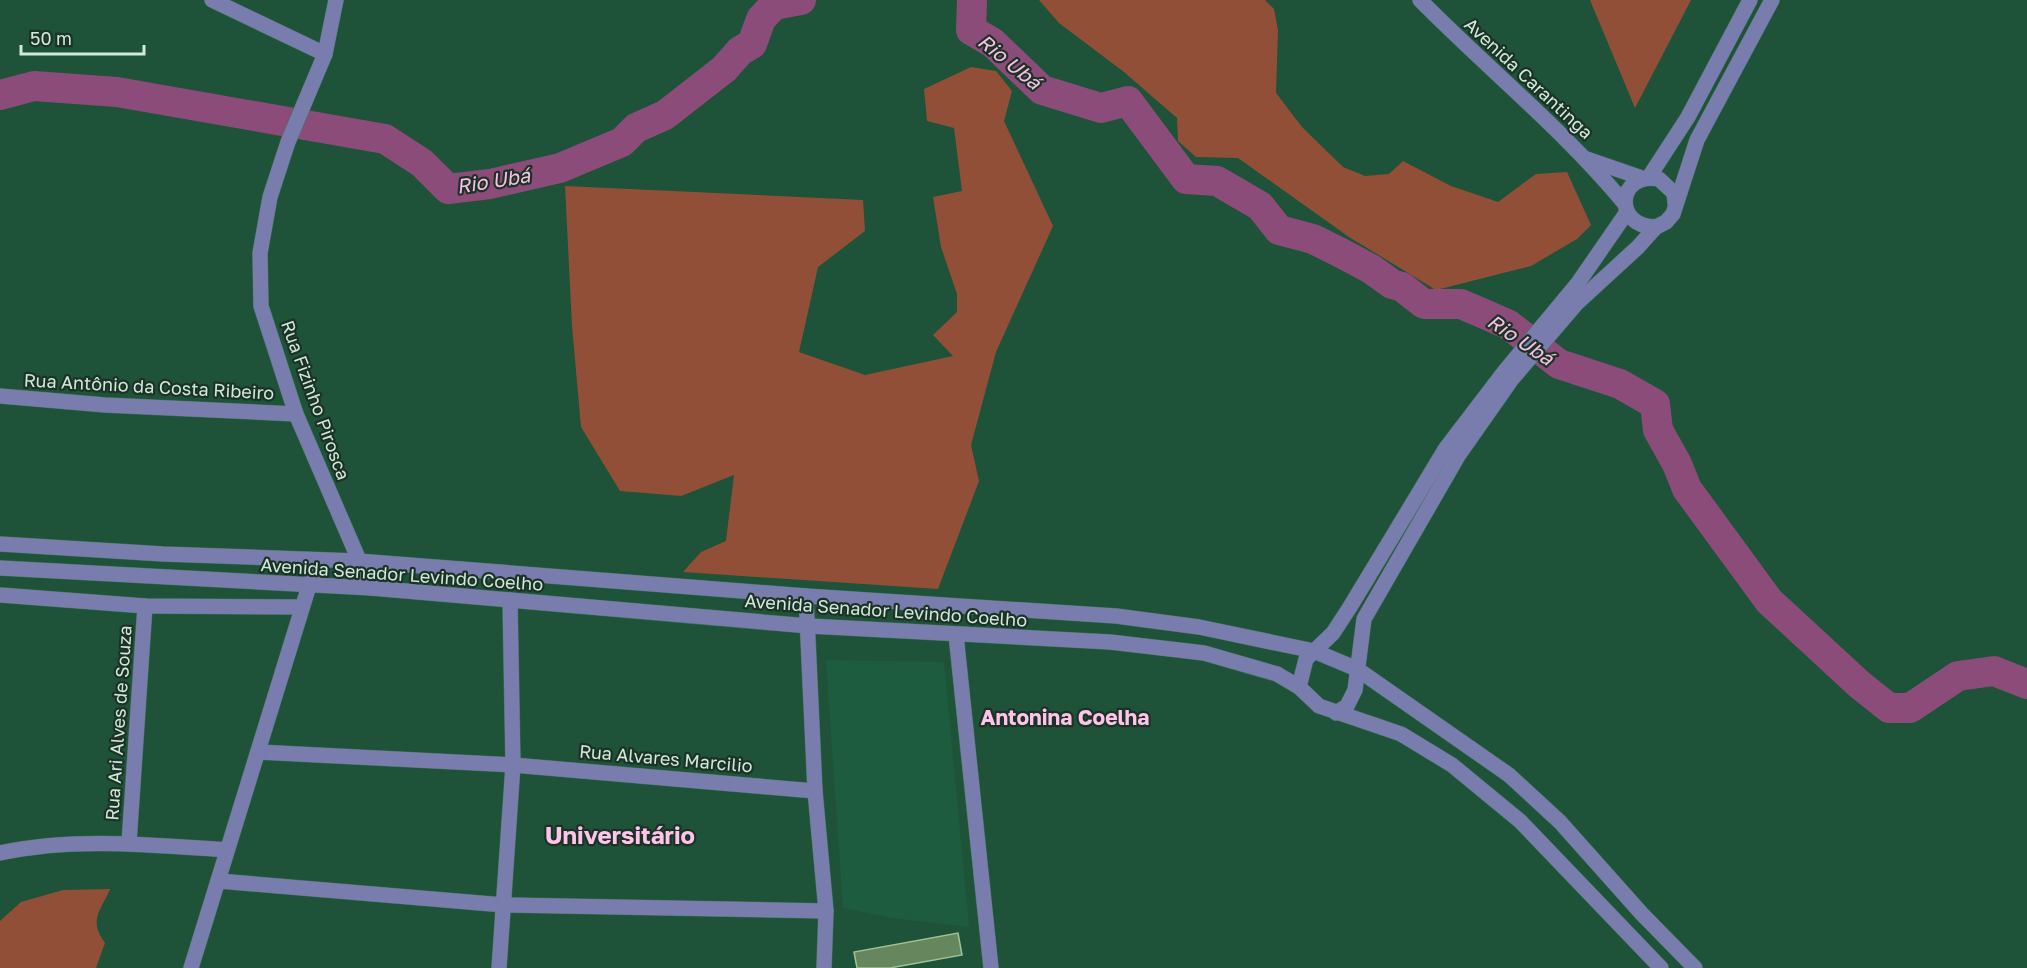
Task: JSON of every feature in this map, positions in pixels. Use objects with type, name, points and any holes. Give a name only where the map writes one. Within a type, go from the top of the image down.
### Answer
[{"type":"street","points":[[212,0],[326,54]]},
{"type":"street","name":"Rua Fizinho Pirosca","points":[[336,0],[326,54],[288,142],[270,197],[261,253],[261,306],[296,414],[371,588]]},
{"type":"street","name":"Avenida Carantinga","points":[[1420,0],[1463,44],[1587,159],[1626,208]]},
{"type":"street","points":[[1556,320],[1626,208],[1629,188],[1646,178],[1688,117],[1750,0]]},
{"type":"street","points":[[1299,687],[1302,665],[1333,633],[1446,448],[1556,320],[1656,227],[1666,222],[1672,214],[1697,140],[1772,0]]},
{"type":"street","name":"Avenida Carantinga","points":[[1587,159],[1646,178]]},
{"type":"street","points":[[1646,178],[1668,184],[1674,193],[1675,203]]},
{"type":"street","points":[[1626,208],[1634,221],[1644,227],[1656,227]]},
{"type":"street","points":[[1336,713],[1347,706],[1357,683],[1364,619],[1458,456],[1508,375]]},
{"type":"street","name":"Rua Antônio da Costa Ribeiro","points":[[0,396],[105,405],[296,414]]},
{"type":"street","points":[[0,544],[358,561],[806,596],[1116,616],[1200,627],[1314,651],[1357,669],[1509,775],[1560,822],[1642,914],[1695,968]]},
{"type":"street","points":[[191,968],[317,560]]},
{"type":"street","name":"Avenida Senador Levindo Coelho","points":[[0,568],[371,588],[809,626],[1110,642],[1204,653],[1277,674],[1299,687],[1314,703],[1336,713],[1401,734],[1452,765],[1520,821],[1661,968]]},
{"type":"street","points":[[0,595],[145,606],[302,607]]},
{"type":"street","points":[[806,596],[815,790],[826,911],[824,968]]},
{"type":"street","points":[[499,968],[513,765],[510,600]]},
{"type":"street","name":"Rua Ari Alves de Souza","points":[[129,843],[145,606]]},
{"type":"street","points":[[956,635],[991,968]]},
{"type":"street","name":"Rua Alvares Marcilio","points":[[258,752],[513,765],[815,790]]},
{"type":"street","points":[[0,853],[31,846],[129,843],[227,850]]},
{"type":"street","points":[[219,881],[504,905],[826,911]]},
{"type":"shaded area","points":[[1039,0],[1265,0],[1274,9],[1278,30],[1276,93],[1302,127],[1343,167],[1365,176],[1389,174],[1403,161],[1451,186],[1498,202],[1536,174],[1567,172],[1591,225],[1577,239],[1531,266],[1436,290],[1349,237],[1238,158],[1196,157],[1178,141],[1177,118],[1124,72],[1059,23]]},
{"type":"shaded area","points":[[1590,0],[1691,0],[1635,108]]},
{"type":"shaded area","points":[[971,67],[996,71],[1012,91],[1004,121],[1053,226],[996,352],[971,445],[979,481],[938,589],[683,572],[701,552],[726,541],[734,475],[681,496],[620,491],[581,427],[572,326],[565,186],[863,200],[865,231],[818,267],[799,352],[865,375],[953,356],[933,335],[957,312],[957,294],[941,247],[933,197],[962,191],[954,128],[927,121],[924,89]]},
{"type":"shaded area","points":[[826,660],[944,662],[969,927],[892,918],[843,908]]},
{"type":"shaded area","points":[[110,889],[98,915],[97,928],[105,943],[96,968],[0,968],[0,921],[21,902],[63,890]]},
{"type":"building","points":[[958,933],[962,955],[890,968],[857,968],[854,952]]},
{"type":"waterway","name":"Rio Ubá","points":[[0,95],[34,86],[117,92],[385,139],[422,163],[448,189],[490,184],[560,168],[622,142],[636,128],[665,115],[724,69],[740,51],[752,44],[761,19],[774,5],[801,0]]},
{"type":"waterway","name":"Rio Ubá","points":[[972,0],[971,30],[993,43],[1042,90],[1101,108],[1128,101],[1186,179],[1217,181],[1260,206],[1279,230],[1313,239],[1343,254],[1371,269],[1392,284],[1402,287],[1424,304],[1461,304],[1489,316],[1509,325],[1559,364],[1620,384],[1655,404],[1658,430],[1677,464],[1687,489],[1769,601],[1860,685],[1889,708],[1910,708],[1958,676],[1994,671],[2027,684]]},
{"type":"district","name":"Antonina Coelha","points":[[1065,717]]},
{"type":"district","name":"Universitário","points":[[620,834]]}]
